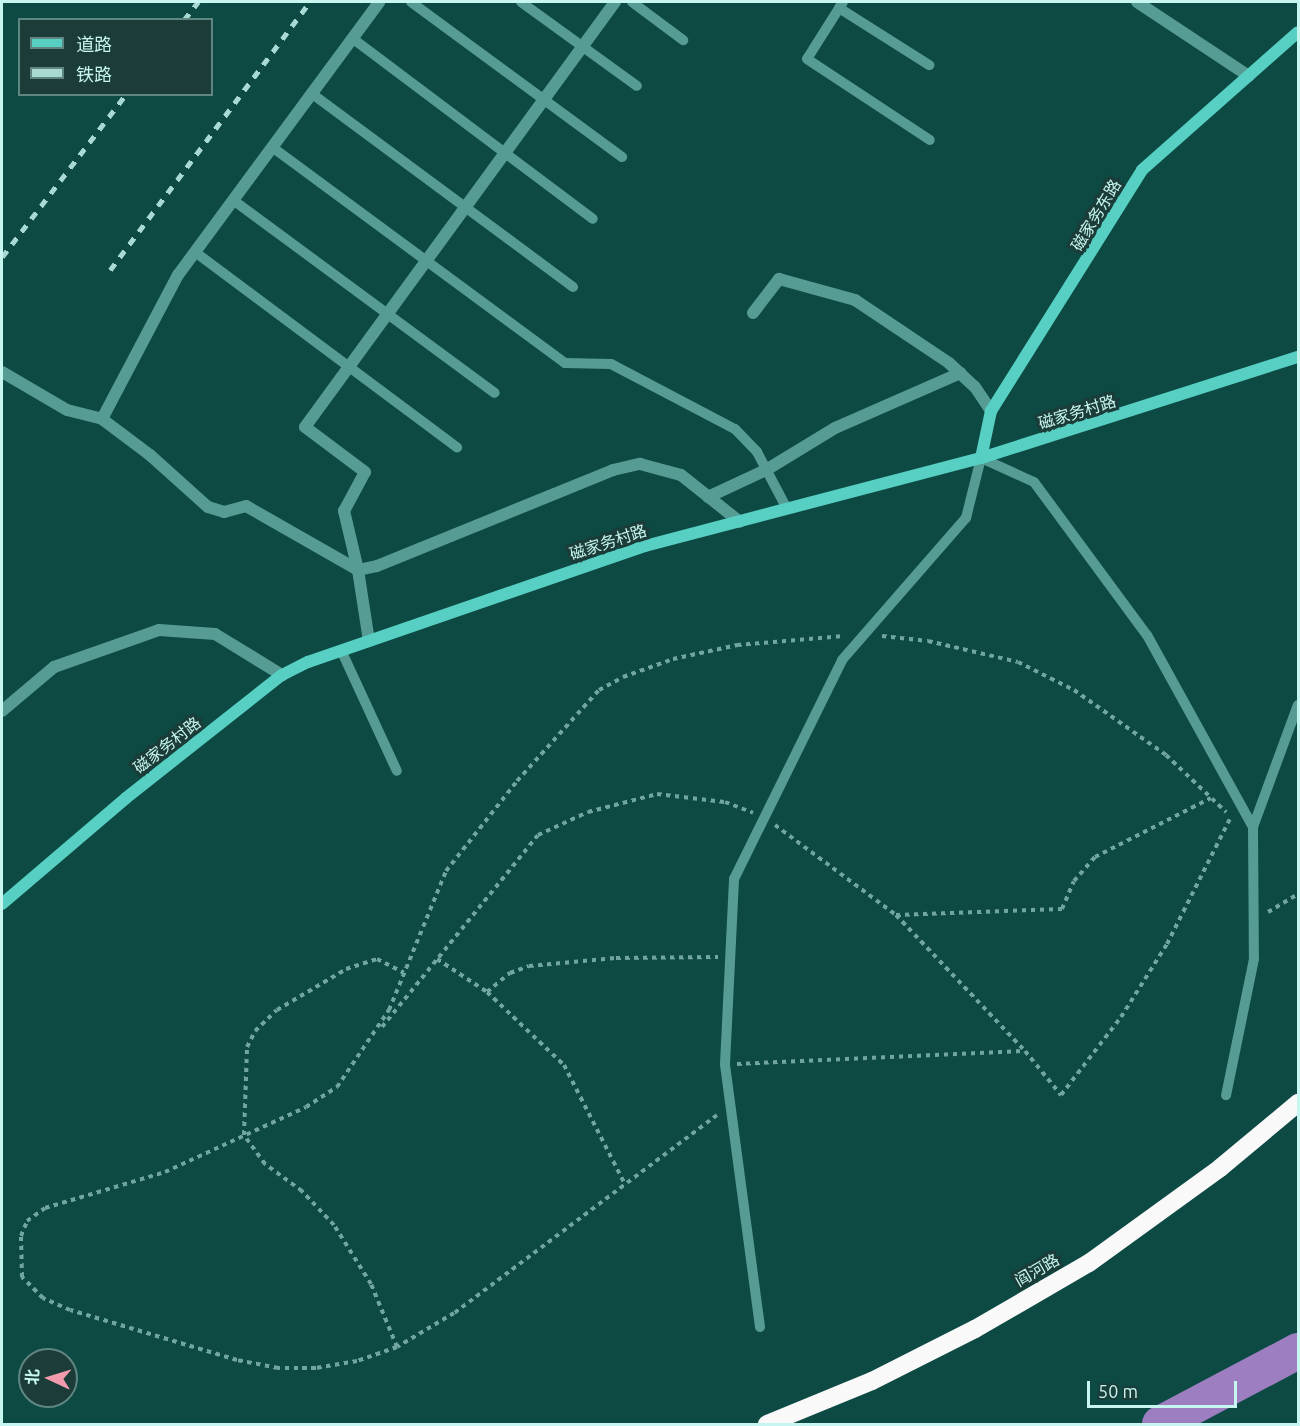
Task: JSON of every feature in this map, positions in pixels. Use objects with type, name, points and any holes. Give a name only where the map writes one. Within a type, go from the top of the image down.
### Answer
[{"type":"highway","name":"阎河路","points":[[767,1425],[882,1376],[975,1329],[1089,1263],[1220,1168],[1299,1104]]},
{"type":"street","points":[[102,419],[178,275],[379,2]]},
{"type":"street","points":[[369,641],[358,570],[344,511],[365,472],[305,427],[615,2]]},
{"type":"street","points":[[1137,2],[1249,76]]},
{"type":"street","name":"磁家务东路","points":[[981,458],[991,411],[1142,170],[1299,32]]},
{"type":"street","points":[[753,313],[779,279],[855,300],[960,373],[991,411]]},
{"type":"street","name":"磁家务村路","points":[[2,904],[126,798],[282,675],[340,650],[645,546],[981,458],[1140,411],[1299,357]]},
{"type":"street","points":[[2,372],[67,410],[102,419],[150,455],[208,507],[224,512],[246,506],[358,570],[377,566],[613,470],[640,464],[681,475],[740,522]]},
{"type":"street","points":[[708,497],[766,470],[836,428],[960,373]]},
{"type":"street","points":[[2,711],[54,668],[159,630],[215,634],[282,675]]},
{"type":"lane","points":[[411,2],[622,157]]},
{"type":"lane","points":[[521,2],[636,86]]},
{"type":"lane","points":[[632,2],[683,40]]},
{"type":"lane","points":[[929,65],[841,5],[807,58],[930,140]]},
{"type":"lane","points":[[352,38],[593,219]]},
{"type":"lane","points":[[311,93],[573,287]]},
{"type":"lane","points":[[272,147],[566,363],[611,364],[735,429],[757,452],[787,509]]},
{"type":"lane","points":[[233,200],[495,393]]},
{"type":"lane","points":[[195,252],[456,447]]},
{"type":"lane","points":[[760,1327],[725,1064],[734,879],[842,660],[966,518],[981,458],[1034,482],[1147,635],[1253,827]]},
{"type":"lane","points":[[340,650],[398,771]]},
{"type":"lane","points":[[1226,1095],[1254,960],[1253,827],[1299,705]]},
{"type":"path","points":[[375,1034],[404,973],[446,871],[517,781],[599,690],[623,677],[673,659],[737,645],[863,634],[928,640],[1018,662],[1074,690],[1166,755],[1231,817],[1253,827]]},
{"type":"path","points":[[730,1106],[454,1313],[397,1347],[357,1361],[316,1368],[278,1368],[247,1362],[70,1310],[43,1298],[21,1276],[21,1236],[27,1221],[45,1208],[165,1172],[306,1107],[337,1087],[375,1034],[538,835],[588,812],[657,794],[725,802],[764,817],[896,915],[1025,1051],[1061,1095],[1121,1017],[1167,944],[1231,817]]},
{"type":"path","points":[[896,915],[1062,909],[1074,881],[1095,857],[1211,798]]},
{"type":"path","points":[[1252,921],[1299,894]]},
{"type":"path","points":[[487,992],[510,973],[529,966],[616,958],[730,957]]},
{"type":"path","points":[[397,1347],[371,1284],[334,1225],[302,1191],[265,1164],[244,1135],[247,1047],[255,1031],[277,1010],[346,969],[377,959],[404,973]]},
{"type":"path","points":[[437,960],[487,992],[540,1038],[564,1065],[626,1184]]},
{"type":"path","points":[[725,1064],[762,1065],[1025,1051]]},
{"type":"waterway","points":[[1160,1424],[1298,1351]]},
{"type":"railway","points":[[186,18],[198,2]]},
{"type":"railway","points":[[110,270],[310,2]]},
{"type":"railway","points":[[2,257],[124,96]]}]
